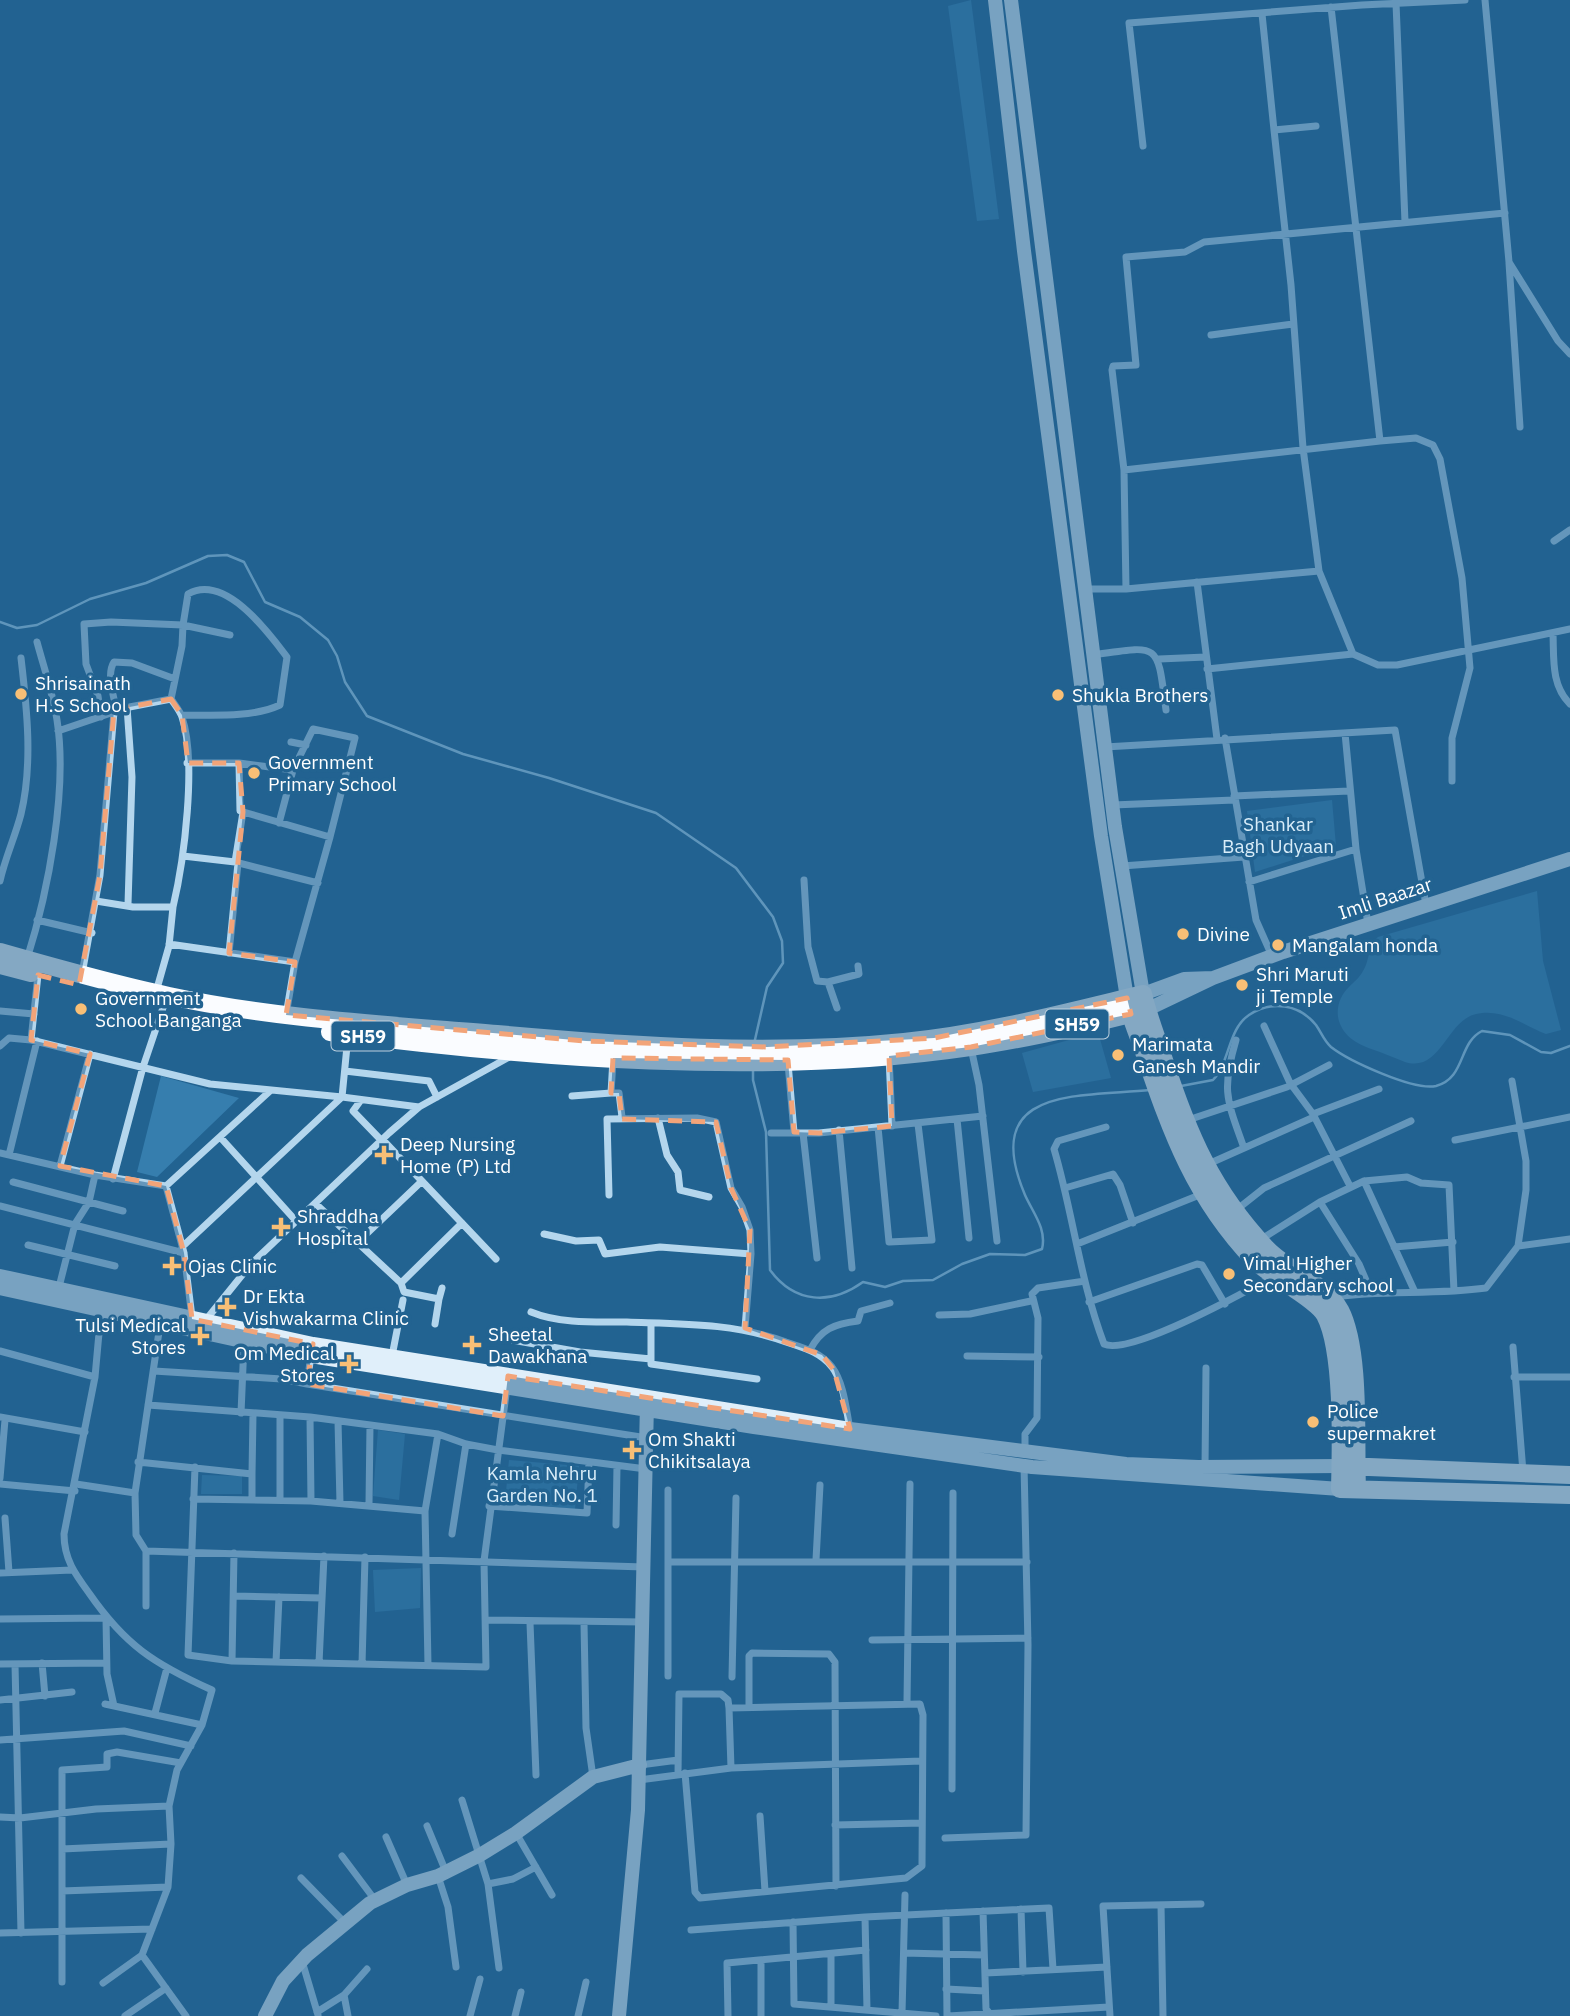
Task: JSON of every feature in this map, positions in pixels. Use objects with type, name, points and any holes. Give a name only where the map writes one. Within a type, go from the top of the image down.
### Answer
[{"type":"main road","points":[[995,0],[1024,251],[1099,825],[1137,1004],[1165,1093],[1202,1194],[1221,1222],[1272,1276],[1324,1312],[1330,1327],[1336,1360],[1348,1466]]},
{"type":"main road","points":[[1011,0],[1137,1004]]},
{"type":"main road","name":"Imli Baazar","points":[[1137,1004],[1184,979],[1213,978],[1272,956],[1570,859]]},
{"type":"main road","name":"SH59","points":[[0,952],[162,998],[286,1015],[729,1054]]},
{"type":"main road","name":"SH59","points":[[0,965],[38,975],[348,1034],[613,1058],[765,1054],[934,1038],[1137,1004]]},
{"type":"main road","name":"SH59","points":[[765,1054],[788,1060],[889,1056],[971,1047],[1137,1004]]},
{"type":"main road","points":[[1165,1093],[1184,1121],[1205,1165],[1234,1211],[1260,1241],[1330,1297],[1345,1324],[1352,1362],[1348,1489]]},
{"type":"main road","points":[[0,1276],[101,1311],[160,1325],[197,1324],[244,1343],[392,1356],[456,1374]]},
{"type":"main road","points":[[0,1288],[58,1295],[312,1350],[849,1435],[1025,1458],[1348,1489],[1570,1495]]},
{"type":"main road","points":[[619,2016],[640,1772],[647,1404]]},
{"type":"main road","points":[[1025,1458],[1205,1467],[1348,1466],[1570,1475]]},
{"type":"main road","points":[[267,2015],[283,1981],[344,1923],[375,1900],[407,1885],[443,1874],[480,1855],[516,1833],[593,1777],[640,1772]]},
{"type":"street","points":[[1143,146],[1129,23],[1465,0]]},
{"type":"street","points":[[1485,0],[1505,213],[1520,427]]},
{"type":"street","points":[[1396,3],[1405,222]]},
{"type":"street","points":[[1331,8],[1380,441]]},
{"type":"street","points":[[1262,14],[1303,448],[1319,571],[1353,654]]},
{"type":"street","points":[[1274,130],[1316,126]]},
{"type":"street","points":[[1126,589],[1124,470],[1112,370],[1113,366],[1136,365],[1126,257],[1185,252],[1205,242],[1505,213]]},
{"type":"street","points":[[1509,262],[1558,341],[1570,354]]},
{"type":"street","points":[[1211,335],[1293,324]]},
{"type":"street","points":[[1124,470],[1303,448],[1428,440],[1440,458],[1462,578],[1470,677],[1452,738],[1452,781]]},
{"type":"street","points":[[1554,541],[1570,530]]},
{"type":"street","points":[[1085,589],[1126,589],[1319,571]]},
{"type":"street","points":[[1196,582],[1207,669],[1256,920],[1272,956]]},
{"type":"street","points":[[114,1179],[162,998],[173,906],[183,856],[187,763],[182,716],[171,699],[188,594],[214,592],[238,600],[287,657],[279,705],[271,709],[222,715],[182,716]]},
{"type":"street","points":[[101,717],[98,696],[86,664],[84,624],[111,622],[183,625],[229,635]]},
{"type":"street","points":[[1207,669],[1353,654],[1378,665],[1397,666],[1570,629]]},
{"type":"street","points":[[1553,634],[1554,670],[1558,687],[1570,704]]},
{"type":"street","points":[[27,960],[56,824],[58,731],[37,642]]},
{"type":"street","points":[[1093,655],[1148,649],[1159,659],[1166,710]]},
{"type":"street","points":[[1159,659],[1206,657]]},
{"type":"street","points":[[0,881],[21,813],[25,787],[28,745],[21,658]]},
{"type":"street","points":[[82,975],[92,933],[107,821],[115,711],[111,675],[114,662],[132,663],[175,679]]},
{"type":"street","points":[[58,731],[127,707],[171,699]]},
{"type":"street","points":[[127,707],[132,777],[128,904]]},
{"type":"street","points":[[279,822],[293,770],[313,729],[355,738],[295,962],[286,1015]]},
{"type":"street","points":[[1105,747],[1221,738],[1395,730],[1426,905]]},
{"type":"street","points":[[1345,733],[1349,791],[1368,924]]},
{"type":"street","points":[[291,742],[306,745]]},
{"type":"street","points":[[187,763],[239,763],[293,770]]},
{"type":"street","points":[[239,763],[237,791],[240,811],[330,837]]},
{"type":"street","points":[[1112,805],[1349,791]]},
{"type":"street","points":[[229,953],[243,812]]},
{"type":"street","points":[[1249,882],[1356,849]]},
{"type":"street","points":[[183,856],[237,863],[318,883]]},
{"type":"street","points":[[1121,866],[1244,857]]},
{"type":"street","points":[[804,880],[811,969],[817,981],[828,982],[859,974],[858,966]]},
{"type":"street","points":[[96,901],[128,904],[133,907],[173,906]]},
{"type":"street","points":[[37,920],[92,933]]},
{"type":"street","points":[[169,944],[295,962]]},
{"type":"street","points":[[38,975],[34,1041],[4,1154],[114,1179],[166,1186]]},
{"type":"street","points":[[828,982],[837,1007]]},
{"type":"street","points":[[0,1011],[34,1014]]},
{"type":"street","points":[[1264,1026],[1290,1083],[1314,1115],[1350,1186]]},
{"type":"street","points":[[183,1250],[342,1097],[348,1034]]},
{"type":"street","points":[[0,1046],[9,1038],[34,1041],[210,1084],[419,1107]]},
{"type":"street","points":[[197,1324],[236,1280],[296,1221],[419,1107],[541,1038]]},
{"type":"street","points":[[1236,1040],[1227,1072],[1228,1105],[1244,1148]]},
{"type":"street","points":[[971,1047],[983,1115],[997,1241]]},
{"type":"street","points":[[60,1166],[90,1054]]},
{"type":"street","points":[[889,1056],[891,1126]]},
{"type":"street","points":[[611,1093],[613,1058]]},
{"type":"street","points":[[788,1060],[794,1132]]},
{"type":"street","points":[[1184,1121],[1290,1083],[1329,1065]]},
{"type":"street","points":[[345,1071],[429,1081],[437,1097]]},
{"type":"street","points":[[1330,1297],[1371,1292],[1486,1288],[1518,1246],[1526,1190],[1521,1126],[1512,1081]]},
{"type":"street","points":[[1205,1165],[1314,1115],[1379,1089]]},
{"type":"street","points":[[166,1186],[270,1091]]},
{"type":"street","points":[[572,1096],[619,1093],[622,1117]]},
{"type":"street","points":[[361,1100],[353,1111],[496,1259]]},
{"type":"street","points":[[771,1133],[918,1124],[983,1115]]},
{"type":"street","points":[[610,1195],[607,1119],[622,1117],[716,1122],[731,1188],[743,1207],[750,1230],[751,1254],[745,1328]]},
{"type":"street","points":[[1455,1140],[1570,1117]]},
{"type":"street","points":[[658,1118],[667,1155],[678,1172],[680,1190],[709,1197]]},
{"type":"street","points":[[957,1119],[969,1238]]},
{"type":"street","points":[[1234,1211],[1264,1188],[1411,1121]]},
{"type":"street","points":[[878,1126],[889,1241],[932,1240],[918,1124]]},
{"type":"street","points":[[1106,1127],[1054,1144],[1089,1301],[1104,1343],[1112,1347],[1146,1337],[1225,1304],[1272,1276]]},
{"type":"street","points":[[839,1130],[852,1268]]},
{"type":"street","points":[[803,1133],[817,1258]]},
{"type":"street","points":[[220,1136],[296,1221]]},
{"type":"street","points":[[1065,1188],[1113,1174],[1120,1185],[1133,1223]]},
{"type":"street","points":[[58,1295],[75,1224],[89,1202],[95,1175]]},
{"type":"street","points":[[1260,1241],[1320,1202],[1364,1181],[1408,1177],[1421,1183],[1449,1185],[1454,1242],[1454,1291]]},
{"type":"street","points":[[358,1242],[422,1181]]},
{"type":"street","points":[[1364,1181],[1414,1290]]},
{"type":"street","points":[[13,1182],[123,1211]]},
{"type":"street","points":[[166,1186],[183,1250],[197,1324]]},
{"type":"street","points":[[1077,1244],[1202,1194]]},
{"type":"street","points":[[1320,1202],[1359,1264],[1371,1292]]},
{"type":"street","points":[[316,1203],[401,1283],[404,1292],[439,1299]]},
{"type":"street","points":[[0,1206],[183,1250]]},
{"type":"street","points":[[401,1283],[462,1223]]},
{"type":"street","points":[[544,1234],[576,1241],[599,1240],[605,1254],[660,1247],[751,1254]]},
{"type":"street","points":[[1518,1246],[1570,1239]]},
{"type":"street","points":[[1394,1247],[1454,1242]]},
{"type":"street","points":[[28,1245],[115,1266]]},
{"type":"street","points":[[1089,1301],[1197,1264],[1202,1265],[1225,1304]]},
{"type":"street","points":[[945,1838],[1026,1835],[1028,1638],[1025,1434],[1037,1418],[1039,1357],[1037,1308],[1031,1301],[1032,1294],[1038,1288],[1085,1281]]},
{"type":"street","points":[[435,1324],[442,1288]]},
{"type":"street","points":[[392,1356],[403,1300]]},
{"type":"street","points":[[939,1315],[970,1314],[1031,1301]]},
{"type":"street","points":[[810,1350],[820,1332],[840,1323],[858,1321],[861,1311],[890,1303]]},
{"type":"street","points":[[101,1311],[95,1377],[64,1534],[64,1552],[72,1570],[120,1635],[167,1668],[212,1690],[202,1725],[181,1763],[169,1807],[172,1844],[168,1887],[142,1955],[103,1983]]},
{"type":"street","points":[[531,1311],[544,1317],[592,1322],[745,1328],[810,1350],[822,1355],[834,1370],[849,1435]]},
{"type":"street","points":[[651,1323],[651,1364],[757,1379]]},
{"type":"street","points":[[146,1606],[146,1551],[136,1535],[135,1493],[160,1325]]},
{"type":"street","points":[[512,1340],[580,1352],[651,1359]]},
{"type":"street","points":[[241,1413],[244,1343]]},
{"type":"street","points":[[1513,1347],[1524,1475]]},
{"type":"street","points":[[307,1384],[312,1350]]},
{"type":"street","points":[[0,1351],[95,1377]]},
{"type":"street","points":[[967,1356],[1039,1357]]},
{"type":"street","points":[[1205,1467],[1206,1368]]},
{"type":"street","points":[[154,1371],[307,1384],[647,1438]]},
{"type":"street","points":[[1514,1377],[1570,1377]]},
{"type":"street","points":[[195,1467],[186,1651],[191,1656],[232,1661],[486,1667],[484,1561],[507,1382]]},
{"type":"street","points":[[148,1405],[310,1417],[438,1434],[466,1444],[498,1450],[646,1469]]},
{"type":"street","points":[[252,1500],[253,1414]]},
{"type":"street","points":[[280,1415],[280,1500]]},
{"type":"street","points":[[310,1417],[311,1501]]},
{"type":"street","points":[[0,1478],[3,1418],[85,1432]]},
{"type":"street","points":[[338,1421],[340,1503]]},
{"type":"street","points":[[369,1504],[370,1425]]},
{"type":"street","points":[[428,1665],[425,1511],[438,1434]]},
{"type":"street","points":[[452,1534],[466,1444]]},
{"type":"street","points":[[138,1462],[252,1474]]},
{"type":"street","points":[[489,1506],[587,1513],[589,1462]]},
{"type":"street","points":[[616,1525],[617,1466]]},
{"type":"street","points":[[0,1484],[135,1493]]},
{"type":"street","points":[[907,1702],[909,1484]]},
{"type":"street","points":[[816,1560],[820,1485]]},
{"type":"street","points":[[668,1490],[668,1676]]},
{"type":"street","points":[[953,1493],[953,1789]]},
{"type":"street","points":[[193,1499],[369,1504],[425,1511]]},
{"type":"street","points":[[733,1676],[736,1499]]},
{"type":"street","points":[[5,1518],[4,1572],[72,1570]]},
{"type":"street","points":[[146,1551],[645,1567]]},
{"type":"street","points":[[232,1661],[234,1553]]},
{"type":"street","points":[[319,1662],[324,1556]]},
{"type":"street","points":[[362,1664],[365,1557]]},
{"type":"street","points":[[668,1562],[1027,1562]]},
{"type":"street","points":[[234,1596],[322,1598]]},
{"type":"street","points":[[276,1662],[278,1597]]},
{"type":"street","points":[[0,1619],[106,1618]]},
{"type":"street","points":[[106,1618],[106,1663],[114,1706]]},
{"type":"street","points":[[486,1620],[530,1623],[644,1622]]},
{"type":"street","points":[[530,1623],[536,1775]]},
{"type":"street","points":[[584,1623],[586,1728],[593,1777]]},
{"type":"street","points":[[872,1640],[1028,1638]]},
{"type":"street","points":[[749,1707],[748,1656],[752,1653],[829,1654],[835,1662],[836,1886]]},
{"type":"street","points":[[42,1663],[45,1696]]},
{"type":"street","points":[[0,1664],[106,1663]]},
{"type":"street","points":[[15,1664],[21,1933]]},
{"type":"street","points":[[155,1713],[167,1668]]},
{"type":"street","points":[[0,1700],[72,1692]]},
{"type":"street","points":[[729,1708],[907,1702],[922,1707],[922,1866],[915,1874],[836,1886],[703,1898],[698,1896],[678,1760],[679,1695],[721,1694],[728,1700],[731,1768]]},
{"type":"street","points":[[105,1704],[202,1725]]},
{"type":"street","points":[[0,1740],[124,1731],[191,1746]]},
{"type":"street","points":[[62,1982],[62,1770],[107,1768],[107,1754],[117,1752],[181,1763]]},
{"type":"street","points":[[640,1772],[678,1760]]},
{"type":"street","points":[[640,1772],[682,1774],[731,1768],[921,1761]]},
{"type":"street","points":[[462,1800],[488,1884],[499,1968]]},
{"type":"street","points":[[0,1817],[20,1818],[63,1811],[169,1807]]},
{"type":"street","points":[[760,1816],[765,1891]]},
{"type":"street","points":[[835,1825],[922,1823]]},
{"type":"street","points":[[426,1826],[443,1874],[456,1967]]},
{"type":"street","points":[[516,1833],[552,1895]]},
{"type":"street","points":[[386,1837],[407,1885]]},
{"type":"street","points":[[62,1849],[172,1844]]},
{"type":"street","points":[[342,1856],[375,1900]]},
{"type":"street","points":[[488,1884],[513,1879],[536,1867]]},
{"type":"street","points":[[301,1878],[344,1923]]},
{"type":"street","points":[[62,1891],[168,1887]]},
{"type":"street","points":[[902,2013],[905,1895]]},
{"type":"street","points":[[1110,2016],[1104,1906],[1201,1904]]},
{"type":"street","points":[[1161,1905],[1163,2016]]},
{"type":"street","points":[[691,1930],[865,1917],[1049,1908],[1052,1969]]},
{"type":"street","points":[[1021,1909],[1023,1972]]},
{"type":"street","points":[[983,1911],[986,2009],[991,2015]]},
{"type":"street","points":[[946,1913],[947,2016],[1045,2013],[1110,2007]]},
{"type":"street","points":[[865,1917],[867,2010]]},
{"type":"street","points":[[793,1922],[794,2004],[831,2007],[853,2013],[867,2010],[936,2016]]},
{"type":"street","points":[[0,1933],[152,1929]]},
{"type":"street","points":[[728,2016],[727,1963],[866,1950]]},
{"type":"street","points":[[904,1953],[984,1955]]},
{"type":"street","points":[[142,1955],[186,2016]]},
{"type":"street","points":[[831,1955],[831,2007]]},
{"type":"street","points":[[302,1961],[318,2014],[344,1995],[367,1969]]},
{"type":"street","points":[[761,1961],[761,2016]]},
{"type":"street","points":[[985,1973],[1107,1968]]},
{"type":"street","points":[[470,2016],[480,1979]]},
{"type":"street","points":[[578,2016],[586,1982]]},
{"type":"street","points":[[125,2016],[166,1988]]},
{"type":"street","points":[[946,1989],[985,1991]]},
{"type":"street","points":[[515,2016],[521,1992]]},
{"type":"street","points":[[344,1995],[348,2016]]},
{"type":"highlighted area","points":[[171,699],[182,715],[188,763],[239,763],[243,812],[229,953],[295,962],[286,1015],[586,1041],[767,1047],[934,1038],[1127,998],[1131,1014],[971,1047],[889,1056],[892,1126],[819,1133],[794,1132],[788,1060],[613,1058],[611,1093],[619,1093],[622,1119],[716,1122],[731,1188],[750,1230],[745,1328],[822,1355],[834,1370],[850,1429],[508,1376],[503,1416],[307,1384],[313,1344],[192,1319],[184,1253],[166,1186],[60,1166],[90,1054],[31,1040],[38,975],[79,985],[100,875],[114,710]]},
{"type":"green space","points":[[971,0],[999,219],[977,221],[948,6]]},
{"type":"green space","name":"Shankar Bagh Udyaan","points":[[1332,800],[1336,846],[1255,872],[1247,811]]},
{"type":"green space","points":[[1537,891],[1543,961],[1561,1030],[1546,1034],[1504,1015],[1476,1014],[1457,1026],[1427,1060],[1417,1063],[1405,1062],[1363,1046],[1352,1040],[1344,1031],[1338,1016],[1340,1000],[1362,973],[1372,944],[1378,937]]},
{"type":"green space","points":[[1098,1032],[1111,1078],[1033,1092],[1022,1053]]},
{"type":"green space","points":[[161,1076],[239,1098],[157,1177],[137,1172]]},
{"type":"green space","points":[[378,1430],[405,1434],[399,1500],[373,1496]]},
{"type":"green space","name":"Kamla Nehru Garden No. 1","points":[[509,1460],[579,1466],[575,1509],[505,1502]]},
{"type":"green space","points":[[202,1475],[242,1476],[242,1494],[201,1494]]},
{"type":"green space","points":[[421,1568],[420,1608],[375,1612],[373,1570]]},
{"type":"waterway","points":[[0,622],[17,628],[37,625],[90,599],[146,583],[208,556],[227,555],[244,562],[265,602],[300,617],[328,640],[337,656],[345,682],[367,716],[463,754],[549,778],[656,813],[736,868],[773,917],[782,941],[783,963],[767,987],[754,1044]]},
{"type":"waterway","points":[[1181,1086],[1213,1080],[1219,1073],[1242,1021],[1258,1010],[1276,1006],[1302,1012],[1316,1025],[1331,1047],[1352,1060],[1398,1080],[1426,1086],[1446,1082],[1457,1068],[1474,1036],[1482,1031],[1510,1035],[1541,1052],[1551,1053],[1570,1046]]},
{"type":"waterway","points":[[753,1068],[753,1080],[766,1132],[770,1270],[791,1289],[814,1297],[838,1295],[863,1282],[885,1287],[903,1281],[933,1280],[962,1264],[990,1254],[1025,1255],[1042,1249],[1041,1228],[1025,1195],[1014,1159],[1015,1134],[1025,1116],[1043,1104],[1067,1098],[1150,1090]]},
{"type":"place","name":"Shrisainath H.S School","points":[[21,694]]},
{"type":"place","name":"Shukla Brothers","points":[[1058,695]]},
{"type":"place","name":"Government Primary School","points":[[254,773]]},
{"type":"place","name":"Divine","points":[[1183,934]]},
{"type":"place","name":"Mangalam honda","points":[[1278,945]]},
{"type":"place","name":"Shri Maruti ji Temple","points":[[1242,985]]},
{"type":"place","name":"Government School Banganga","points":[[81,1009]]},
{"type":"place","name":"Marimata Ganesh Mandir","points":[[1118,1055]]},
{"type":"place","name":"Deep Nursing Home (P) Ltd","points":[[384,1155]]},
{"type":"place","name":"Shraddha Hospital","points":[[281,1227]]},
{"type":"place","name":"Ojas Clinic","points":[[172,1266]]},
{"type":"place","name":"Vimal Higher Secondary school","points":[[1229,1274]]},
{"type":"place","name":"Dr Ekta Vishwakarma Clinic","points":[[227,1307]]},
{"type":"place","name":"Tulsi Medical Stores","points":[[200,1336]]},
{"type":"place","name":"Sheetal Dawakhana","points":[[472,1345]]},
{"type":"place","name":"Om Medical Stores","points":[[349,1364]]},
{"type":"place","name":"Police supermakret","points":[[1313,1422]]},
{"type":"place","name":"Om Shakti Chikitsalaya","points":[[632,1450]]}]
